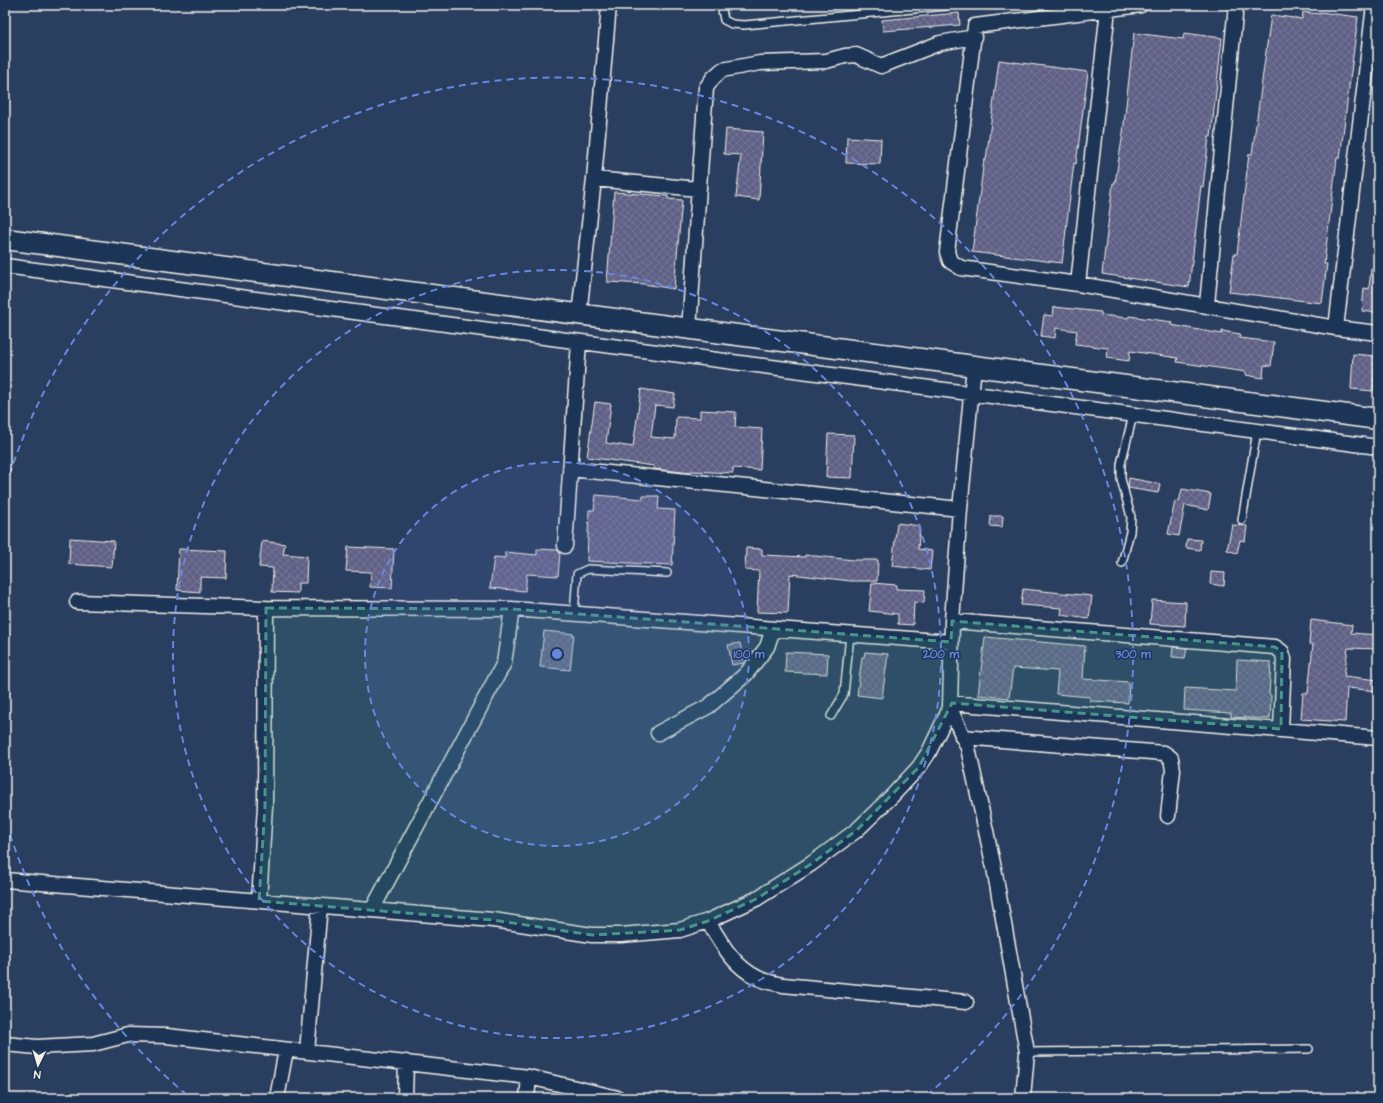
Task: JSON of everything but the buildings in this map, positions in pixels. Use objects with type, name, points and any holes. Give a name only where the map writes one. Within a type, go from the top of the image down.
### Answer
[{"type":"main road","points":[[5,239],[1378,419]]},
{"type":"street","points":[[579,314],[594,179],[609,5]]},
{"type":"street","points":[[1142,5],[975,26],[947,252],[950,261],[961,268],[1207,304],[1336,328],[1378,333]]},
{"type":"street","points":[[1207,304],[1236,5]]},
{"type":"street","points":[[1336,328],[1374,5]]},
{"type":"street","points":[[1078,284],[1108,9]]},
{"type":"street","points":[[689,329],[706,88],[713,78],[722,70],[760,63],[826,61],[851,56],[856,56],[881,66],[940,43],[974,36]]},
{"type":"street","points":[[594,179],[698,189]]},
{"type":"street","points":[[5,266],[1378,447]]},
{"type":"street","points":[[565,546],[579,342]]},
{"type":"street","points":[[974,366],[960,509],[952,621],[950,706],[968,748],[977,783],[1027,1052],[1023,1098]]},
{"type":"street","points":[[570,469],[960,509]]},
{"type":"street","points":[[77,602],[266,608],[512,609],[951,642]]},
{"type":"street","points":[[259,901],[265,806],[266,608]]},
{"type":"street","points":[[372,910],[504,663],[512,609]]},
{"type":"street","points":[[952,621],[1275,647],[1282,652],[1284,659],[1281,729]]},
{"type":"street","points":[[658,733],[709,706],[746,674],[767,647],[773,629]]},
{"type":"street","points":[[5,880],[493,920],[592,935],[622,935],[680,930],[708,921],[756,899],[811,864],[856,830],[919,767],[929,752],[950,706]]},
{"type":"street","points":[[950,706],[1281,729],[1378,738]]},
{"type":"street","points":[[962,737],[1164,753],[1171,758],[1173,770],[1168,816]]},
{"type":"street","points":[[306,1051],[320,906]]},
{"type":"street","points":[[708,921],[727,952],[741,967],[759,979],[783,985],[966,1002]]},
{"type":"street","points":[[5,1044],[38,1046],[93,1044],[128,1035],[167,1036],[529,1077],[618,1098]]},
{"type":"street","points":[[277,1098],[286,1050]]},
{"type":"street","points":[[405,1098],[406,1062]]},
{"type":"street","points":[[527,1098],[529,1077]]},
{"type":"lane","points":[[721,5],[724,20],[732,24],[744,25],[946,6]]},
{"type":"lane","points":[[1122,563],[1130,532],[1131,517],[1121,479],[1121,464],[1133,415]]},
{"type":"lane","points":[[1242,520],[1257,431]]},
{"type":"lane","points":[[574,614],[577,574],[582,571],[588,569],[667,573]]},
{"type":"lane","points":[[831,716],[844,694],[850,635]]},
{"type":"lane","points":[[1027,1052],[1309,1049]]},
{"type":"highlighted area","points":[[266,608],[512,609],[951,642],[952,621],[1275,647],[1282,652],[1281,729],[952,703],[919,767],[857,830],[811,864],[756,899],[708,921],[680,930],[592,935],[493,920],[259,901],[265,806]]}]
